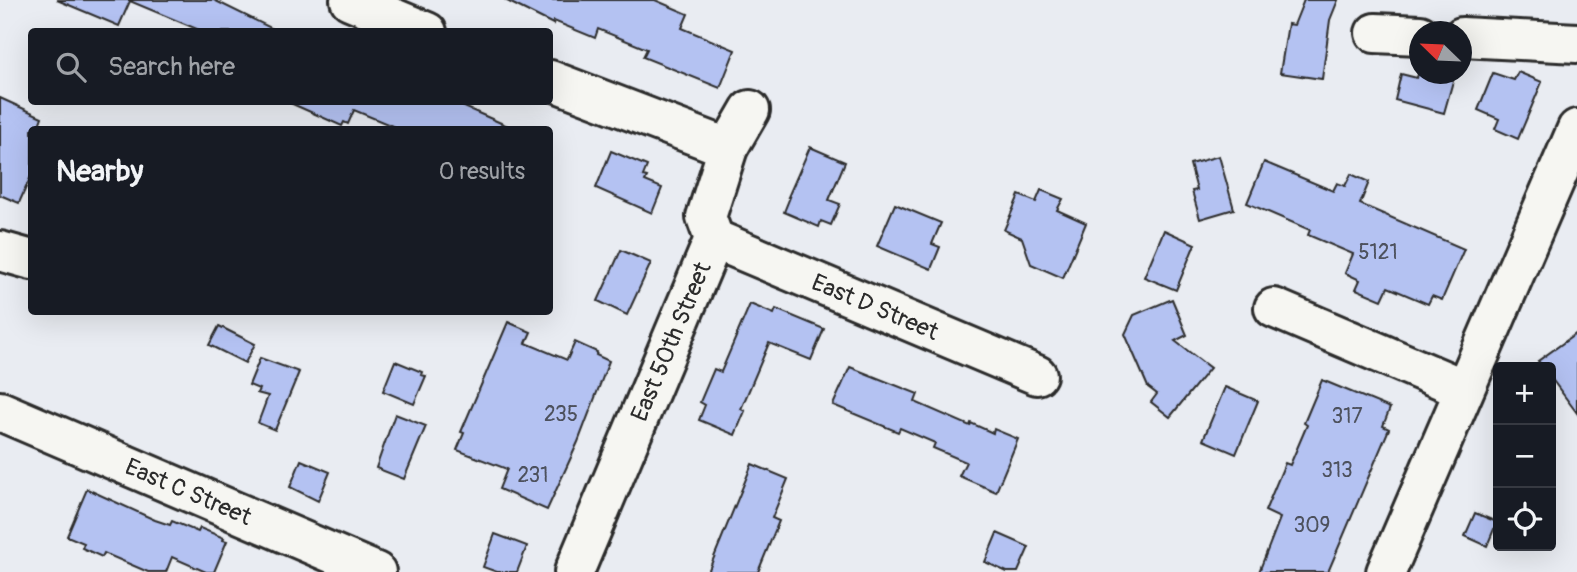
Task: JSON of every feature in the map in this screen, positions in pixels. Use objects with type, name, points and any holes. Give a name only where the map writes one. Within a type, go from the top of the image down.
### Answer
[{"type":"street","points":[[350,0],[417,28]]},
{"type":"street","points":[[1375,33],[1409,35]]},
{"type":"street","points":[[1472,38],[1577,43]]},
{"type":"street","points":[[553,81],[728,148]]},
{"type":"street","name":"East 50th Street","points":[[574,572],[714,239],[706,217],[728,148],[750,110]]},
{"type":"street","points":[[1386,572],[1577,129]]},
{"type":"street","name":"East D Street","points":[[714,239],[1037,375]]},
{"type":"street","points":[[0,251],[28,259]]},
{"type":"street","points":[[1274,308],[1464,389]]},
{"type":"street","name":"East C Street","points":[[0,411],[376,572]]},
{"type":"building","points":[[57,0],[214,0],[271,28],[194,28],[130,1],[119,26]]},
{"type":"building","points":[[505,0],[655,0],[688,14],[682,28],[735,50],[720,88],[643,57],[647,49],[598,29],[595,38],[554,21],[553,24]]},
{"type":"building","points":[[1304,0],[1338,0],[1330,20],[1322,79],[1280,73],[1288,24],[1294,25]]},
{"type":"building","points":[[1518,72],[1542,82],[1518,139],[1495,129],[1499,119],[1478,110],[1493,73],[1514,80]]},
{"type":"building","points":[[1401,74],[1409,76],[1409,84],[1452,84],[1444,113],[1395,100]]},
{"type":"building","points":[[0,98],[42,117],[39,126],[28,126],[28,183],[19,203],[0,195]]},
{"type":"building","points":[[295,105],[460,105],[508,126],[392,126],[354,110],[348,124],[344,122],[342,126]]},
{"type":"building","points":[[810,147],[845,162],[829,200],[840,204],[831,225],[821,221],[819,227],[784,212]]},
{"type":"building","points":[[611,151],[647,166],[643,176],[647,177],[645,181],[662,188],[652,213],[596,188]]},
{"type":"building","points":[[1219,156],[1234,209],[1200,219],[1192,191],[1197,190],[1190,164]]},
{"type":"building","points":[[1264,162],[1333,191],[1337,183],[1345,186],[1351,174],[1369,182],[1360,204],[1464,249],[1442,300],[1432,296],[1428,304],[1388,287],[1382,300],[1356,289],[1360,280],[1345,273],[1353,254],[1308,235],[1310,230],[1247,203]]},
{"type":"building","points":[[1041,190],[1063,199],[1057,210],[1086,223],[1063,278],[1031,264],[1022,238],[1004,230],[1019,195],[1036,202]]},
{"type":"building","points":[[895,204],[941,223],[932,244],[940,247],[931,269],[877,246]]},
{"type":"building","points":[[1164,230],[1195,244],[1176,290],[1144,277]]},
{"type":"building","points":[[621,250],[651,263],[627,315],[598,301]]},
{"type":"building","points":[[1172,299],[1187,335],[1175,341],[1210,368],[1170,417],[1151,402],[1157,394],[1148,387],[1125,334],[1134,315]]},
{"type":"building","points":[[750,304],[774,314],[776,309],[824,329],[811,360],[769,343],[741,409],[745,411],[735,435],[699,420],[705,405],[700,402],[714,369],[721,372]]},
{"type":"building","points":[[508,322],[531,332],[526,343],[567,360],[575,342],[609,361],[578,442],[547,510],[499,489],[507,469],[457,450],[464,433],[461,432]]},
{"type":"building","points":[[219,326],[255,344],[245,363],[209,345]]},
{"type":"building","points":[[1577,333],[1577,413],[1556,385],[1556,362],[1538,361]]},
{"type":"building","points":[[260,358],[299,372],[275,430],[258,423],[268,396],[257,393],[259,389],[249,385]]},
{"type":"building","points":[[395,361],[426,376],[414,404],[383,391]]},
{"type":"building","points":[[850,367],[918,394],[915,402],[970,426],[971,423],[993,433],[994,429],[1018,439],[996,492],[959,476],[966,462],[933,448],[935,443],[900,428],[898,432],[833,405]]},
{"type":"building","points":[[1322,380],[1390,408],[1383,426],[1389,429],[1328,572],[1259,572],[1280,518],[1265,511],[1285,463],[1290,465]]},
{"type":"building","points":[[1225,387],[1258,401],[1236,454],[1203,440]]},
{"type":"building","points":[[395,414],[426,426],[404,479],[376,468]]},
{"type":"building","points":[[301,460],[330,472],[318,501],[290,487]]},
{"type":"building","points":[[752,464],[788,479],[772,518],[779,521],[758,572],[708,572]]},
{"type":"building","points":[[87,489],[155,520],[170,525],[172,521],[198,532],[200,528],[224,538],[223,540],[227,541],[214,572],[206,572],[172,557],[166,572],[148,572],[104,553],[102,557],[82,548],[84,543],[67,536]]},
{"type":"building","points":[[1475,513],[1493,520],[1493,532],[1487,546],[1465,536]]},
{"type":"building","points":[[997,533],[1029,547],[1018,572],[1007,572],[985,562]]},
{"type":"building","points":[[495,534],[527,546],[517,572],[497,572],[483,567]]}]
